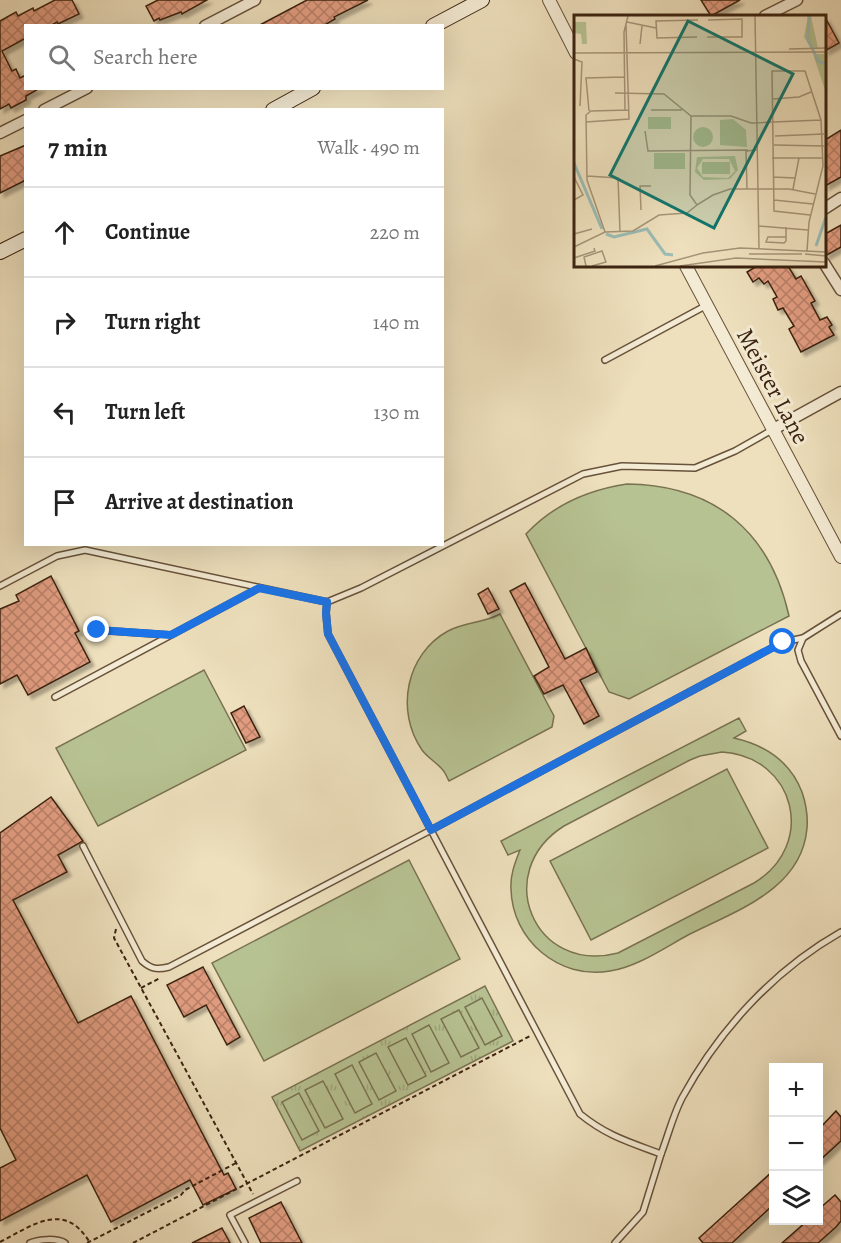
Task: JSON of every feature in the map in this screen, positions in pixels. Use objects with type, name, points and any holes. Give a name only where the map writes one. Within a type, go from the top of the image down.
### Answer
[{"type":"main road","points":[[438,24],[482,0]]},
{"type":"main road","points":[[277,108],[309,90]]},
{"type":"main road","points":[[0,252],[24,240]]},
{"type":"street","points":[[209,24],[255,0]]},
{"type":"street","points":[[549,0],[574,49]]},
{"type":"street","points":[[767,15],[797,0]]},
{"type":"street","points":[[48,108],[83,90]]},
{"type":"street","points":[[0,134],[24,121]]},
{"type":"street","points":[[826,208],[841,198]]},
{"type":"street","points":[[826,265],[841,290]]},
{"type":"street","name":"Meister Lane","points":[[687,267],[841,557]]},
{"type":"street","points":[[772,430],[841,392]]},
{"type":"lane","points":[[605,360],[707,305]]},
{"type":"lane","points":[[444,545],[583,474],[622,466],[695,468],[735,451],[772,430]]},
{"type":"lane","points":[[0,586],[57,556],[85,550],[327,602],[361,588],[443,546]]},
{"type":"lane","points":[[55,697],[259,588]]},
{"type":"lane","points":[[327,602],[328,634],[580,1114],[597,1128],[615,1138],[661,1154]]},
{"type":"lane","points":[[83,846],[142,961],[155,969],[169,967],[783,642],[803,638],[841,614]]},
{"type":"lane","points":[[97,630],[171,635]]},
{"type":"lane","points":[[803,638],[798,650],[801,661],[841,736]]},
{"type":"lane","points":[[615,1243],[643,1212],[681,1099],[723,1035],[771,982],[818,945],[841,932]]},
{"type":"lane","points":[[245,1243],[230,1215],[297,1181]]},
{"type":"lane","points":[[30,1243],[37,1240],[62,1240],[65,1243]]},
{"type":"path","points":[[120,918],[114,938],[257,1202]]},
{"type":"path","points":[[141,988],[162,977]]},
{"type":"path","points":[[134,1243],[537,1032]]},
{"type":"path","points":[[0,1242],[43,1220],[60,1220],[74,1224],[83,1231],[89,1243],[181,1195],[185,1190],[236,1163]]},
{"type":"green space","points":[[627,484],[658,486],[686,493],[734,518],[752,537],[768,560],[780,586],[789,616],[629,699],[609,692],[526,534],[548,515],[572,500],[598,490]]},
{"type":"green space","points":[[500,614],[554,716],[552,727],[449,781],[443,770],[422,750],[414,735],[407,701],[409,684],[422,654],[434,641],[454,628]]},
{"type":"green space","points":[[204,670],[246,750],[98,826],[56,748]]},
{"type":"green space","points":[[739,718],[746,731],[734,738],[766,750],[791,771],[802,792],[807,814],[807,828],[802,849],[793,868],[780,883],[745,907],[660,951],[620,969],[610,971],[591,972],[573,969],[542,953],[529,940],[513,908],[511,889],[512,874],[520,850],[508,855],[501,841]],"holes":[[[722,752],[747,758],[767,769],[781,786],[789,805],[791,826],[786,847],[774,867],[754,883],[618,953],[589,956],[564,949],[545,935],[532,915],[527,892],[530,868],[542,846],[564,826],[700,756]]]},
{"type":"green space","points":[[727,769],[768,848],[591,940],[550,861]]},
{"type":"green space","points":[[409,860],[460,959],[264,1061],[212,963]]},
{"type":"green space","points":[[485,986],[513,1041],[300,1151],[272,1097]]},
{"type":"green space","points":[[482,998],[502,1036],[485,1045],[465,1007]]},
{"type":"green space","points":[[459,1010],[479,1048],[461,1057],[441,1019]]},
{"type":"green space","points":[[429,1025],[449,1063],[431,1072],[412,1034]]},
{"type":"green space","points":[[406,1038],[426,1076],[408,1085],[388,1047]]},
{"type":"green space","points":[[376,1053],[396,1091],[379,1100],[359,1062]]},
{"type":"green space","points":[[352,1065],[372,1104],[355,1113],[335,1074]]},
{"type":"green space","points":[[323,1081],[343,1119],[325,1128],[305,1090]]},
{"type":"green space","points":[[299,1093],[319,1131],[302,1140],[282,1102]]},
{"type":"building","points":[[55,0],[72,0],[79,14],[58,24],[57,22],[24,24],[24,39],[2,51],[12,71],[16,69],[20,78],[24,76],[24,90],[36,90],[26,96],[26,100],[11,108],[9,104],[0,109],[0,21],[16,12],[18,16],[33,8],[34,11]]},
{"type":"building","points":[[158,0],[207,0],[182,14],[181,12],[154,21],[146,6]]},
{"type":"building","points":[[307,0],[368,0],[334,17],[335,19],[326,24],[262,24]]},
{"type":"building","points":[[701,0],[740,0],[713,15],[710,15]]},
{"type":"building","points":[[826,19],[839,43],[826,50]]},
{"type":"building","points":[[841,130],[841,177],[826,185],[826,139]]},
{"type":"building","points":[[24,146],[24,181],[0,193],[0,156]]},
{"type":"building","points":[[841,225],[841,247],[826,255],[826,233]]},
{"type":"building","points":[[755,267],[789,267],[796,279],[801,276],[815,301],[811,303],[820,320],[827,317],[834,335],[801,352],[789,329],[794,326],[783,308],[778,310],[773,299],[777,297],[768,281],[764,284],[759,278],[753,282],[747,272]]},
{"type":"building","points":[[51,576],[79,631],[75,633],[90,662],[28,695],[17,675],[0,684],[0,609],[19,601],[16,595]]},
{"type":"building","points":[[525,583],[565,659],[586,648],[597,672],[580,680],[599,716],[584,724],[563,685],[544,694],[534,676],[549,667],[510,591]]},
{"type":"building","points":[[488,588],[499,609],[488,614],[478,594]]},
{"type":"building","points":[[244,706],[260,737],[246,743],[231,713]]},
{"type":"building","points":[[51,797],[83,841],[58,855],[67,872],[13,900],[78,1023],[131,996],[224,1175],[228,1173],[236,1189],[203,1205],[190,1180],[111,1222],[87,1175],[0,1221],[0,1168],[16,1160],[0,1128],[0,833]]},
{"type":"building","points":[[203,967],[240,1037],[227,1045],[206,1005],[184,1017],[167,985]]},
{"type":"building","points":[[836,1111],[841,1117],[841,1141],[823,1157],[823,1125]]},
{"type":"building","points":[[769,1175],[769,1209],[732,1243],[703,1243],[699,1238]]},
{"type":"building","points":[[835,1195],[841,1202],[841,1221],[836,1227],[818,1243],[782,1243],[802,1225],[823,1225],[823,1206]]},
{"type":"building","points":[[281,1202],[302,1243],[261,1243],[249,1218]]},
{"type":"building","points":[[222,1228],[230,1243],[192,1243]]},
{"type":"route","points":[[97,630],[171,635],[259,588],[327,602],[328,634],[431,830],[783,642]]}]
